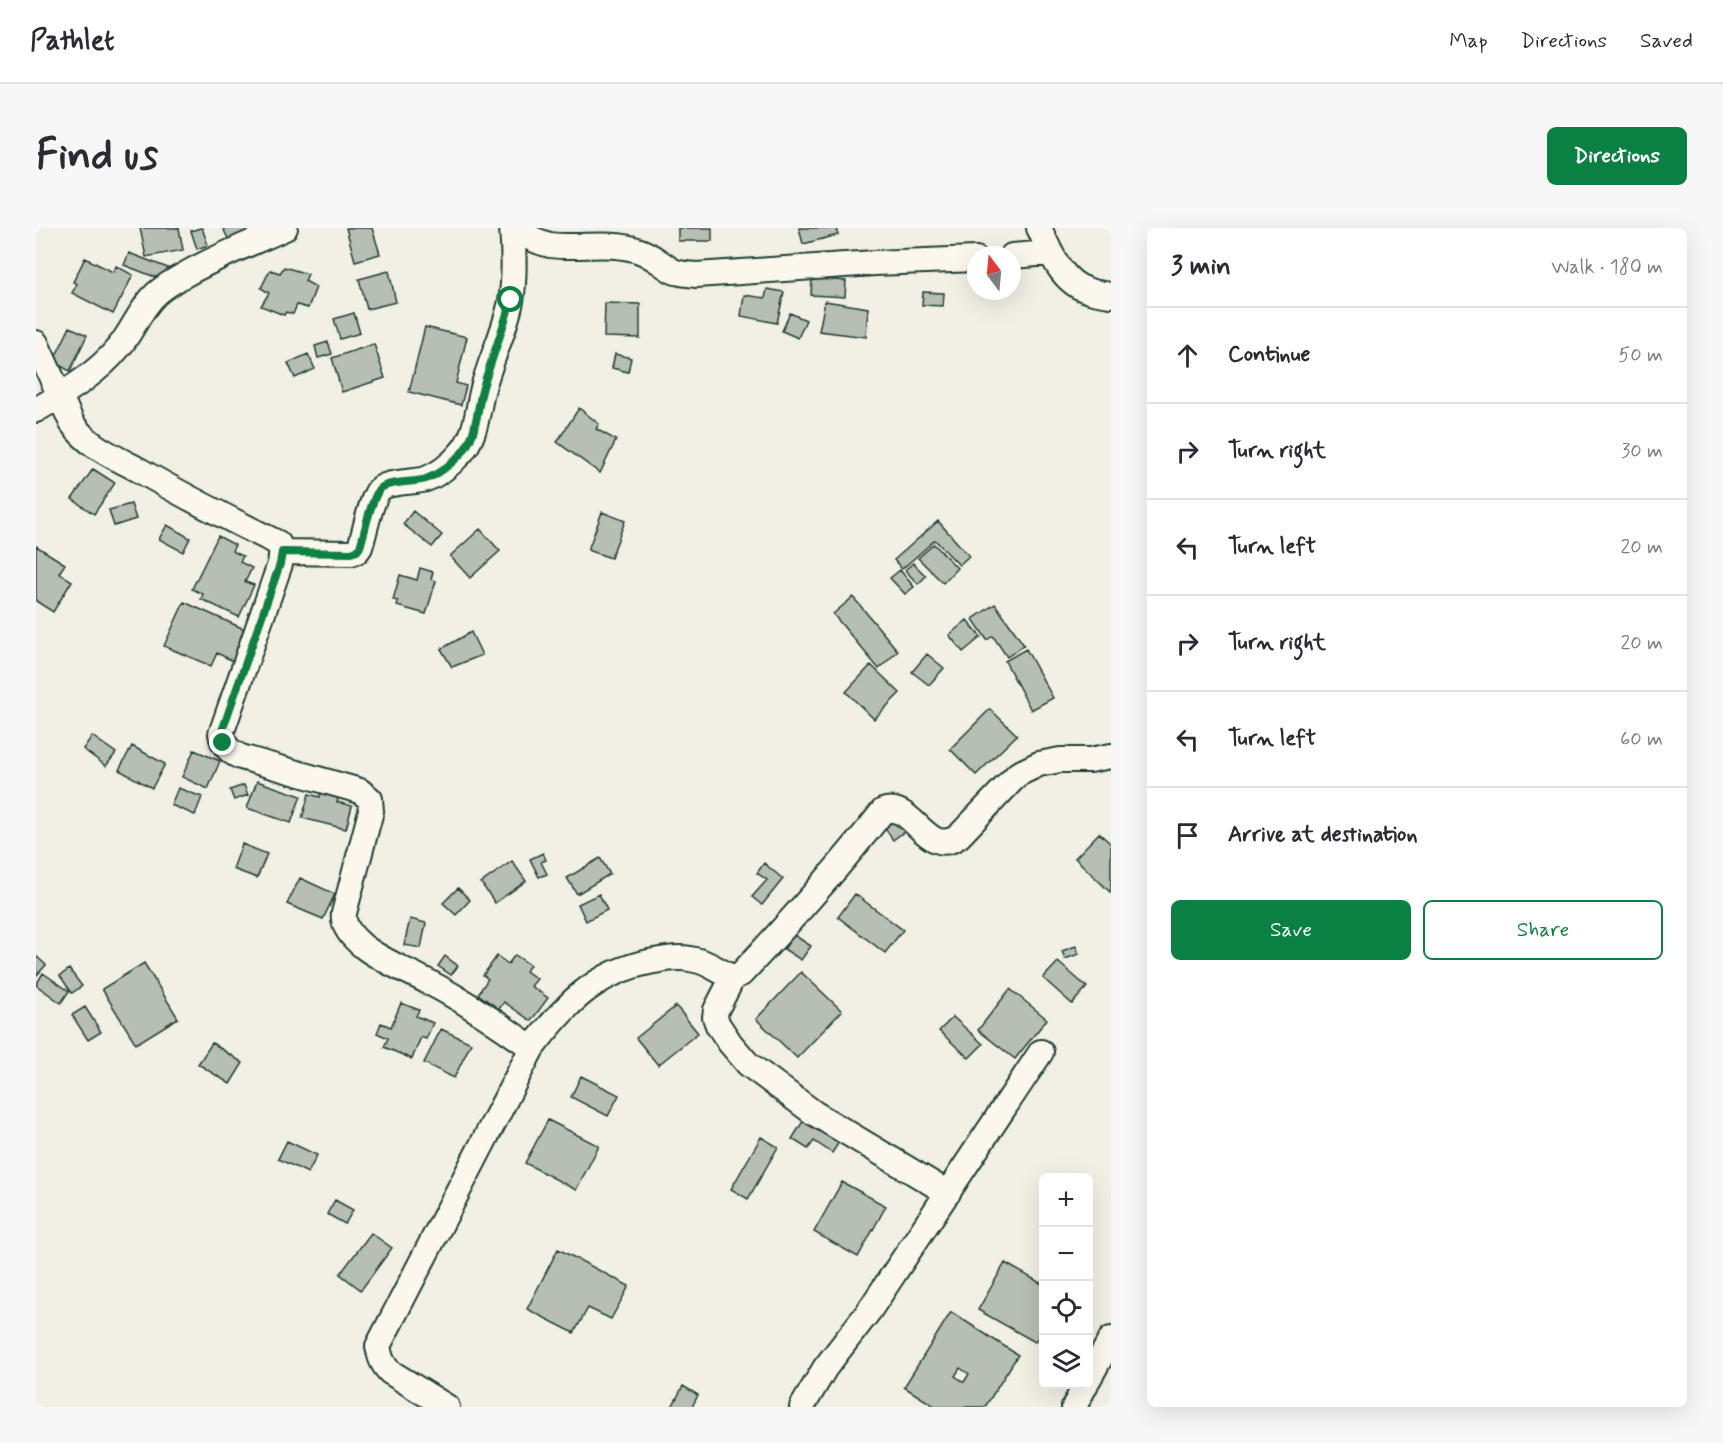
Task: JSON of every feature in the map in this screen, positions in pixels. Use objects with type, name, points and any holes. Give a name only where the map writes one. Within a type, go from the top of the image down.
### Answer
[{"type":"street","points":[[36,410],[100,368],[119,347],[145,306],[165,286],[211,260],[285,228]]},
{"type":"street","points":[[282,552],[351,553],[357,551],[374,500],[381,488],[385,485],[429,478],[443,470],[461,454],[472,435],[483,388],[511,300],[514,261],[512,228]]},
{"type":"street","points":[[512,228],[530,239],[549,244],[610,245],[637,250],[681,274],[720,274],[874,262],[967,259]]},
{"type":"street","points":[[1039,228],[1050,253],[1067,278],[1086,290],[1111,295]]},
{"type":"street","points":[[1021,255],[1050,253]]},
{"type":"street","points":[[36,343],[72,423],[78,432],[90,442],[214,511],[278,543],[282,552],[280,564],[221,734],[223,743],[232,753],[241,757],[360,791],[370,799],[371,812],[344,913],[345,927],[375,955],[435,985],[532,1048]]},
{"type":"street","points":[[948,1193],[814,1113],[748,1064],[718,1025],[715,1017],[716,1010],[733,977],[741,974],[778,935],[884,811],[895,809],[900,811],[929,837],[948,842],[958,836],[1018,774],[1039,764],[1111,756]]},
{"type":"street","points":[[447,1407],[390,1372],[384,1366],[378,1346],[532,1048],[552,1022],[581,993],[602,978],[630,966],[673,957],[697,960],[733,977]]},
{"type":"street","points":[[802,1407],[825,1368],[869,1311],[1041,1052]]},
{"type":"street","points":[[1093,1373],[1111,1340]]},
{"type":"street","points":[[1074,1407],[1083,1389]]},
{"type":"building","points":[[140,228],[179,228],[183,250],[146,257]]},
{"type":"building","points":[[202,228],[208,245],[197,249],[191,231]]},
{"type":"building","points":[[223,228],[255,228],[230,243]]},
{"type":"building","points":[[346,228],[372,228],[380,254],[355,261]]},
{"type":"building","points":[[678,228],[712,228],[712,241],[678,241]]},
{"type":"building","points":[[799,228],[837,228],[838,235],[803,244]]},
{"type":"building","points":[[129,253],[173,270],[168,282],[124,265]]},
{"type":"building","points":[[85,258],[113,272],[116,266],[133,275],[113,314],[72,293],[77,284],[73,282]]},
{"type":"building","points":[[284,267],[308,274],[305,281],[316,287],[308,308],[297,305],[293,314],[286,312],[284,315],[261,306],[269,293],[261,288],[270,270],[280,273]]},
{"type":"building","points":[[389,271],[396,302],[367,309],[359,279]]},
{"type":"building","points":[[812,278],[846,281],[845,297],[811,295]]},
{"type":"building","points":[[767,289],[784,292],[777,323],[741,316],[744,295],[765,298]]},
{"type":"building","points":[[923,292],[944,293],[943,306],[922,305]]},
{"type":"building","points":[[825,301],[868,308],[866,337],[819,331]]},
{"type":"building","points":[[605,303],[640,304],[640,338],[604,337]]},
{"type":"building","points":[[354,313],[360,333],[340,339],[334,319]]},
{"type":"building","points":[[790,313],[806,320],[798,338],[782,331]]},
{"type":"building","points":[[70,327],[87,335],[70,371],[53,362]]},
{"type":"building","points":[[425,327],[467,337],[456,383],[466,386],[461,405],[409,392]]},
{"type":"building","points":[[328,342],[332,354],[318,358],[315,346]]},
{"type":"building","points":[[374,344],[385,378],[342,392],[332,358]]},
{"type":"building","points":[[308,354],[315,369],[295,378],[288,363]]},
{"type":"building","points":[[615,354],[631,358],[628,372],[612,368]]},
{"type":"building","points":[[579,408],[599,424],[596,429],[616,440],[600,473],[557,442]]},
{"type":"building","points":[[93,469],[115,483],[94,514],[72,499]]},
{"type":"building","points":[[131,504],[136,519],[114,526],[109,510]]},
{"type":"building","points":[[413,511],[442,535],[432,547],[403,524]]},
{"type":"building","points":[[602,512],[625,521],[611,558],[588,550]]},
{"type":"building","points":[[938,521],[969,556],[959,565],[935,540],[902,569],[894,560]]},
{"type":"building","points":[[167,525],[190,538],[183,552],[159,539]]},
{"type":"building","points":[[480,529],[500,551],[470,578],[450,556]]},
{"type":"building","points":[[218,536],[235,545],[232,551],[243,556],[240,562],[252,568],[245,582],[254,585],[239,617],[201,599],[203,594],[192,589]]},
{"type":"building","points":[[934,544],[957,568],[943,583],[918,558]]},
{"type":"building","points":[[36,546],[65,564],[59,573],[72,581],[53,612],[36,601]]},
{"type":"building","points":[[913,563],[926,576],[918,584],[905,570]]},
{"type":"building","points":[[420,568],[433,572],[431,579],[436,581],[426,614],[397,606],[398,601],[393,600],[400,575],[417,580]]},
{"type":"building","points":[[900,570],[914,587],[905,594],[890,578]]},
{"type":"building","points":[[853,597],[898,651],[879,669],[833,614]]},
{"type":"building","points":[[184,602],[253,633],[239,664],[217,653],[211,666],[164,646]]},
{"type":"building","points":[[995,604],[1024,645],[1007,657],[993,636],[987,640],[973,619]]},
{"type":"building","points":[[967,620],[981,637],[963,652],[949,635]]},
{"type":"building","points":[[471,632],[482,655],[452,667],[441,649]]},
{"type":"building","points":[[1026,649],[1053,698],[1031,710],[1005,661]]},
{"type":"building","points":[[927,654],[944,668],[929,685],[912,672]]},
{"type":"building","points":[[871,665],[900,693],[874,719],[846,692]]},
{"type":"building","points":[[990,709],[1017,735],[976,775],[950,749]]},
{"type":"building","points":[[92,736],[116,753],[106,766],[83,749]]},
{"type":"building","points":[[132,746],[165,764],[152,788],[119,770]]},
{"type":"building","points":[[194,750],[220,761],[208,789],[182,777]]},
{"type":"building","points":[[257,781],[301,796],[291,823],[247,808]]},
{"type":"building","points":[[244,785],[248,795],[234,800],[230,790]]},
{"type":"building","points":[[178,788],[202,797],[195,815],[171,805]]},
{"type":"building","points":[[321,789],[340,793],[337,802],[352,806],[346,829],[302,818],[309,794],[320,797]]},
{"type":"building","points":[[893,815],[905,831],[893,840],[882,824]]},
{"type":"building","points":[[1099,833],[1111,844],[1110,892],[1075,858]]},
{"type":"building","points":[[242,844],[267,854],[257,878],[233,869]]},
{"type":"building","points":[[543,853],[546,860],[541,862],[547,874],[539,877],[530,859]]},
{"type":"building","points":[[600,858],[610,874],[577,894],[567,878]]},
{"type":"building","points":[[512,861],[526,881],[495,903],[481,883]]},
{"type":"building","points":[[764,863],[783,879],[762,905],[752,897],[767,880],[757,873]]},
{"type":"building","points":[[300,878],[335,894],[323,919],[287,904]]},
{"type":"building","points":[[458,888],[470,900],[456,915],[443,903]]},
{"type":"building","points":[[599,894],[607,910],[586,921],[578,904]]},
{"type":"building","points":[[855,894],[903,930],[885,953],[838,917]]},
{"type":"building","points":[[410,919],[426,923],[421,948],[404,945]]},
{"type":"building","points":[[794,935],[811,946],[801,960],[784,949]]},
{"type":"building","points":[[1076,946],[1079,954],[1065,959],[1062,951]]},
{"type":"building","points":[[515,955],[530,965],[526,971],[537,979],[531,986],[548,998],[531,1021],[504,1002],[499,1009],[478,994],[488,979],[483,975],[497,956],[508,964]]},
{"type":"building","points":[[36,956],[46,965],[36,976]]},
{"type":"building","points":[[445,956],[458,966],[451,975],[438,966]]},
{"type":"building","points":[[1058,962],[1087,987],[1072,1004],[1043,978]]},
{"type":"building","points":[[144,963],[178,1018],[136,1044],[102,989]]},
{"type":"building","points":[[69,969],[82,986],[72,993],[60,976]]},
{"type":"building","points":[[801,972],[842,1011],[797,1058],[756,1019]]},
{"type":"building","points":[[43,973],[69,991],[61,1003],[36,985]]},
{"type":"building","points":[[1010,989],[1047,1019],[1015,1059],[978,1030]]},
{"type":"building","points":[[401,1003],[419,1010],[416,1016],[433,1023],[426,1039],[421,1037],[412,1059],[384,1047],[388,1038],[377,1033],[381,1023],[391,1027]]},
{"type":"building","points":[[676,1006],[698,1033],[658,1065],[636,1038]]},
{"type":"building","points":[[85,1007],[101,1032],[88,1040],[72,1015]]},
{"type":"building","points":[[953,1017],[983,1044],[969,1058],[939,1031]]},
{"type":"building","points":[[441,1029],[471,1043],[454,1078],[424,1063]]},
{"type":"building","points":[[212,1043],[243,1063],[230,1084],[198,1064]]},
{"type":"building","points":[[581,1076],[619,1095],[608,1116],[571,1097]]},
{"type":"building","points":[[808,1113],[843,1136],[832,1153],[814,1141],[808,1149],[792,1139]]},
{"type":"building","points":[[548,1120],[599,1146],[576,1190],[525,1163]]},
{"type":"building","points":[[761,1137],[778,1147],[748,1199],[731,1189]]},
{"type":"building","points":[[287,1141],[317,1155],[308,1173],[278,1159]]},
{"type":"building","points":[[842,1182],[886,1206],[858,1257],[814,1232]]},
{"type":"building","points":[[335,1200],[353,1210],[345,1224],[327,1214]]},
{"type":"building","points":[[371,1233],[392,1248],[361,1290],[340,1274]]},
{"type":"building","points":[[558,1249],[629,1286],[611,1319],[588,1308],[574,1333],[527,1309]]},
{"type":"building","points":[[1005,1263],[1039,1282],[1039,1335],[1035,1342],[978,1310]]},
{"type":"building","points":[[951,1312],[1018,1355],[985,1407],[936,1407],[904,1387]],"holes":[[[960,1368],[969,1374],[964,1382],[955,1376]]]},
{"type":"building","points":[[683,1386],[698,1395],[692,1407],[672,1407]]},
{"type":"route","points":[[223,743],[221,734],[280,564],[282,552],[351,553],[357,551],[374,500],[381,488],[385,485],[429,478],[443,470],[461,454],[472,435],[483,388],[511,300]]}]
